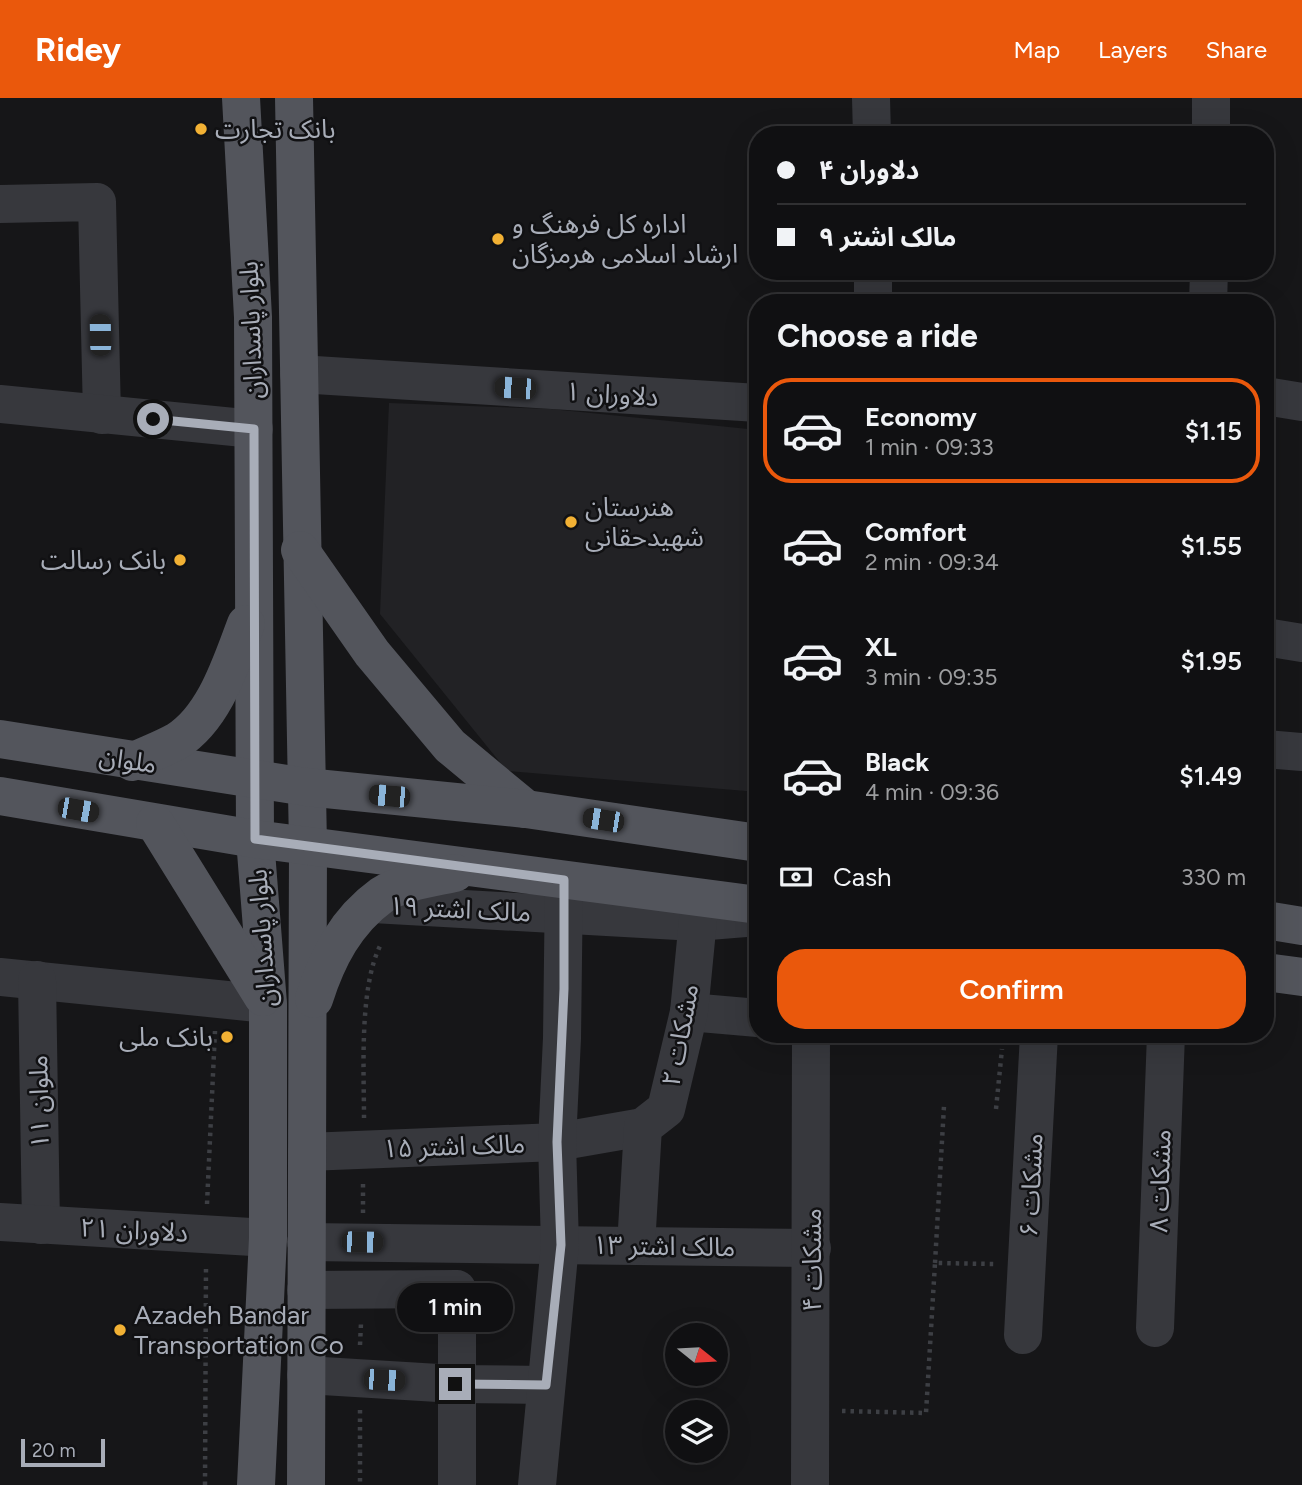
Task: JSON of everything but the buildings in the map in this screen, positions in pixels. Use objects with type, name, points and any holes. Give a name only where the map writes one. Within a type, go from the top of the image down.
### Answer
[{"type":"main road","name":"بلوار پاسداران","points":[[241,98],[253,317],[255,839],[268,1004],[268,1238],[256,1485]]},
{"type":"main road","name":"بلوار پاسداران","points":[[294,98],[300,550],[308,846],[306,1485]]},
{"type":"main road","points":[[300,550],[372,653],[450,746],[526,809]]},
{"type":"main road","points":[[132,762],[178,740],[202,718],[228,668],[253,606]]},
{"type":"main road","name":"ملوان","points":[[0,739],[306,788],[526,809],[749,842]]},
{"type":"main road","points":[[0,796],[255,839],[475,868],[565,898],[698,909],[749,906]]},
{"type":"main road","points":[[155,823],[268,1004]]},
{"type":"main road","points":[[307,1020],[325,965],[344,932],[387,905],[383,894],[414,883],[475,868]]},
{"type":"main road","points":[[1274,921],[1302,926]]},
{"type":"main road","points":[[1274,973],[1302,977]]},
{"type":"street","points":[[871,98],[872,126]]},
{"type":"street","points":[[1211,98],[1211,126]]},
{"type":"street","points":[[0,205],[97,202],[102,415]]},
{"type":"street","name":"دلاوران ۱","points":[[299,374],[749,402]]},
{"type":"street","points":[[1274,397],[1302,402]]},
{"type":"street","points":[[0,404],[254,429]]},
{"type":"street","points":[[1274,638],[1302,643]]},
{"type":"street","points":[[1274,750],[1302,752]]},
{"type":"street","points":[[537,1485],[561,1245],[557,1142],[565,898]]},
{"type":"street","name":"مالک اشتر ۱۹","points":[[387,905],[565,898]]},
{"type":"street","points":[[698,909],[749,916]]},
{"type":"street","name":"مشکات ۲","points":[[643,1127],[666,1109],[689,1012],[698,909]]},
{"type":"street","name":"ملوان ۱۱","points":[[41,1225],[18,979],[268,1004]]},
{"type":"street","points":[[689,1012],[749,1016]]},
{"type":"street","name":"مشکات ۴","points":[[810,1485],[811,1043]]},
{"type":"street","name":"مشکات ۶","points":[[1023,1335],[1039,1043]]},
{"type":"street","name":"مشکات ۸","points":[[1155,1328],[1166,1043]]},
{"type":"street","points":[[636,1246],[643,1127]]},
{"type":"street","name":"مالک اشتر ۱۵","points":[[307,1152],[557,1142],[643,1127]]},
{"type":"street","name":"دلاوران ۲۱","points":[[0,1222],[268,1238]]},
{"type":"street","name":"مالک اشتر ۱۳","points":[[306,1242],[812,1248]]},
{"type":"street","points":[[306,1290],[457,1289],[457,1485]]},
{"type":"street","points":[[306,1375],[455,1384],[546,1385]]},
{"type":"path","points":[[362,1242],[364,1042],[373,960],[387,905]]},
{"type":"path","points":[[996,1109],[1002,1047]]},
{"type":"path","points":[[811,1410],[926,1413],[944,1106]]},
{"type":"path","points":[[935,1264],[1027,1265]]},
{"type":"path","points":[[360,1485],[361,1290]]},
{"type":"shaded area","name":"هنرستان شهیدحقانی","points":[[389,403],[551,409],[749,429],[749,791],[507,771],[380,614]]},
{"type":"place","name":"بانک تجارت","points":[[201,129]]},
{"type":"place","name":"اداره کل فرهنگ و ارشاد اسلامی هرمزگان","points":[[498,239]]},
{"type":"place","name":"هنرستان شهیدحقانی","points":[[571,522]]},
{"type":"place","name":"بانک رسالت","points":[[180,560]]},
{"type":"place","name":"بانک ملی","points":[[227,1037]]},
{"type":"place","name":"Azadeh Bandar Transportation Co","points":[[120,1330]]},
{"type":"route","points":[[153,419],[254,429],[255,839],[564,880],[564,989],[557,1142],[561,1245],[546,1385],[455,1384]]}]
